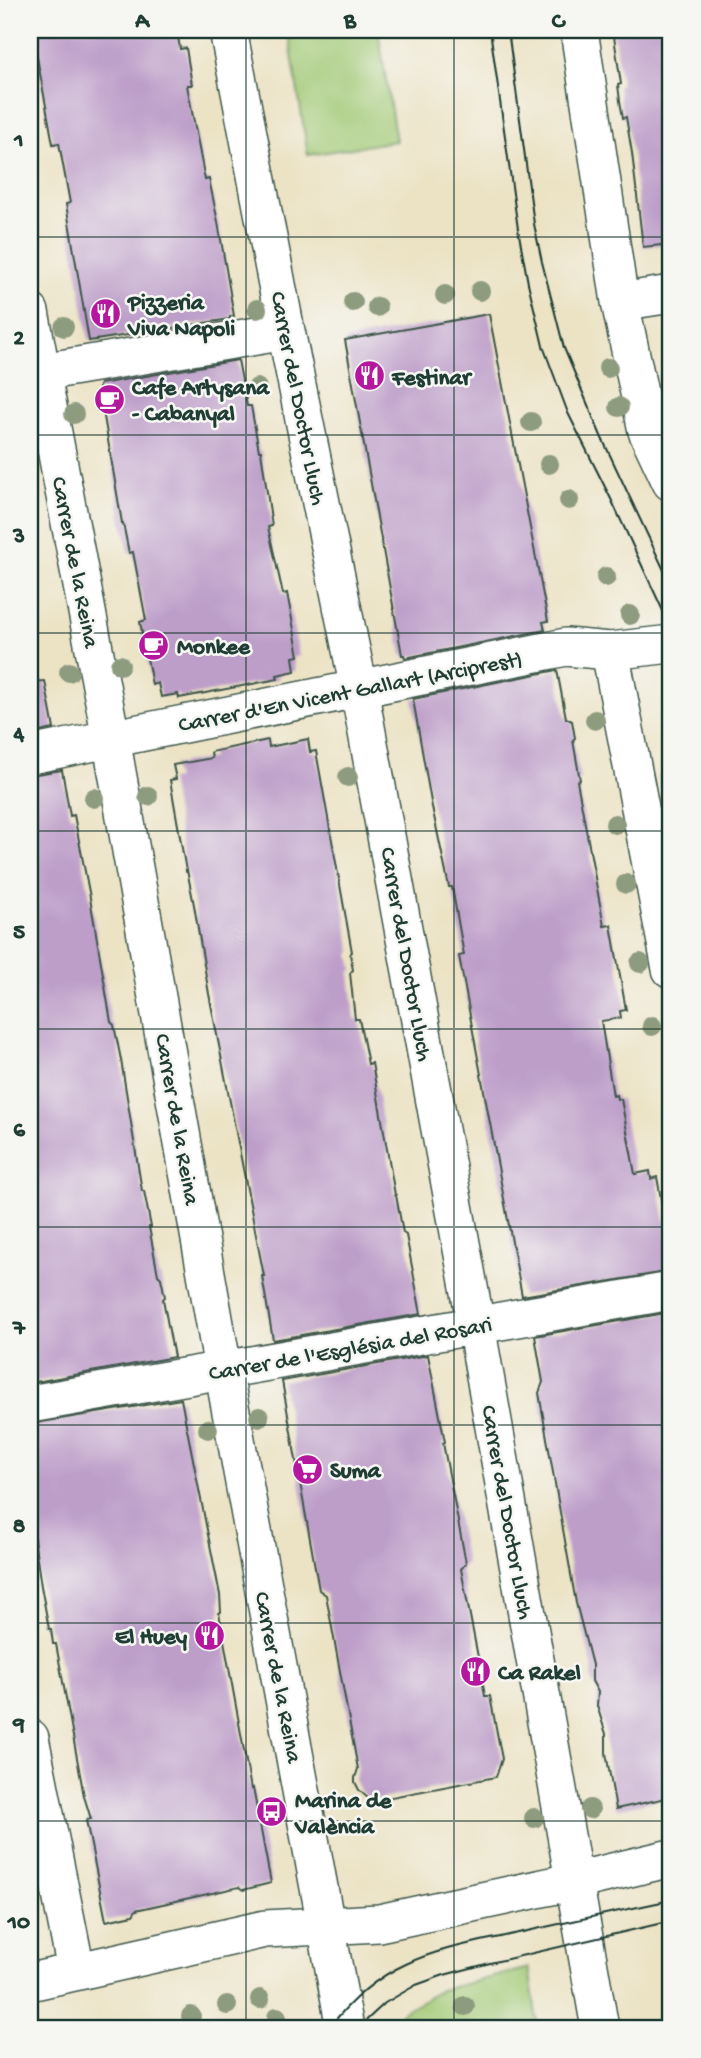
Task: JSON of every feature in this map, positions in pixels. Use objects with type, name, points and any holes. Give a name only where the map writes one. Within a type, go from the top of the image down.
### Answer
[{"type":"street","name":"Carrer del Doctor Lluch","points":[[228,30],[359,690],[476,1325],[600,2028]]},
{"type":"street","points":[[579,30],[620,302],[647,431],[671,482]]},
{"type":"street","points":[[620,302],[671,294]]},
{"type":"street","name":"Carrer de la Reina","points":[[30,312],[35,373],[111,737],[223,1369],[345,2028]]},
{"type":"street","points":[[35,373],[286,331]]},
{"type":"street","name":"Carrer d'En Vicent Gallart (Arciprest)","points":[[30,755],[566,647],[610,651],[671,644]]},
{"type":"street","points":[[610,651],[671,969]]},
{"type":"street","name":"Carrer de l'Església del Rosari","points":[[30,1404],[671,1291]]},
{"type":"street","points":[[30,1738],[76,1970]]},
{"type":"street","points":[[30,1982],[265,1929],[379,1923],[671,1858]]},
{"type":"green space","points":[[288,30],[378,30],[396,141],[308,155]]},
{"type":"green space","points":[[671,773],[671,830],[660,776]]},
{"type":"green space","points":[[529,1968],[538,2028],[403,2028],[400,2013],[441,1990]]},
{"type":"building","points":[[32,30],[177,30],[180,49],[186,48],[192,85],[187,85],[205,180],[209,179],[218,222],[234,316],[230,316],[230,319],[89,341],[66,204],[70,203],[59,143],[53,144]]},
{"type":"building","points":[[613,30],[666,30],[671,68],[671,244],[643,247],[632,153],[626,117],[623,118],[620,101],[618,85],[621,84]]},
{"type":"building","points":[[489,314],[548,621],[543,622],[545,630],[405,658],[402,655],[345,340]]},
{"type":"building","points":[[238,360],[247,406],[251,406],[261,451],[272,526],[268,527],[283,594],[287,593],[299,656],[293,657],[295,671],[277,675],[278,679],[179,698],[178,694],[161,697],[158,683],[152,685],[140,622],[146,620],[133,552],[129,553],[122,523],[99,387],[100,384]]},
{"type":"building","points":[[557,670],[566,718],[572,721],[580,780],[577,781],[604,926],[611,925],[626,1010],[620,1011],[621,1018],[601,1021],[613,1096],[621,1099],[635,1174],[650,1171],[651,1179],[657,1177],[671,1254],[671,1271],[522,1296],[459,956],[464,955],[452,887],[449,887],[431,802],[413,699]]},
{"type":"building","points":[[45,681],[54,729],[30,734],[30,682]]},
{"type":"building","points":[[308,739],[310,752],[316,751],[352,952],[350,954],[353,970],[350,973],[355,1019],[359,1019],[368,1064],[372,1063],[395,1195],[403,1233],[406,1235],[421,1314],[273,1340],[264,1276],[170,780],[176,779],[173,765],[212,758],[211,752],[268,740],[269,747]]},
{"type":"building","points":[[62,770],[70,816],[74,815],[89,892],[174,1357],[30,1383],[30,775]]},
{"type":"building","points":[[671,1312],[671,1797],[616,1809],[606,1753],[606,1734],[597,1706],[598,1692],[592,1681],[592,1665],[576,1603],[539,1393],[543,1382],[535,1336]]},
{"type":"building","points":[[428,1355],[466,1563],[461,1569],[485,1696],[490,1696],[502,1759],[496,1777],[371,1801],[355,1782],[358,1769],[326,1595],[319,1590],[282,1381]]},
{"type":"building","points":[[181,1399],[220,1595],[219,1613],[271,1883],[243,1890],[239,1887],[136,1910],[133,1915],[106,1921],[86,1820],[91,1819],[84,1796],[56,1644],[53,1644],[49,1629],[41,1586],[30,1512],[30,1424]]},
{"type":"tram line","points":[[490,30],[518,229],[543,346],[568,413],[671,628]]},
{"type":"tram line","points":[[508,30],[534,224],[564,348],[601,436],[671,585]]},
{"type":"tram line","points":[[329,2028],[345,2009],[373,1984],[419,1958],[473,1943],[671,1900]]},
{"type":"tram line","points":[[358,2028],[385,2003],[416,1985],[444,1975],[671,1921]]},
{"type":"place","name":"Pizzeria Viva Napoli","points":[[105,314]]},
{"type":"place","name":"Festinar","points":[[369,376]]},
{"type":"place","name":"Cafe Artysana - Cabanyal","points":[[109,399]]},
{"type":"place","name":"Monkee","points":[[154,645]]},
{"type":"place","name":"Suma","points":[[307,1469]]},
{"type":"place","name":"El Huey","points":[[210,1635]]},
{"type":"place","name":"Ca Rakel","points":[[475,1671]]},
{"type":"place","name":"Marina de València","points":[[272,1812]]}]
